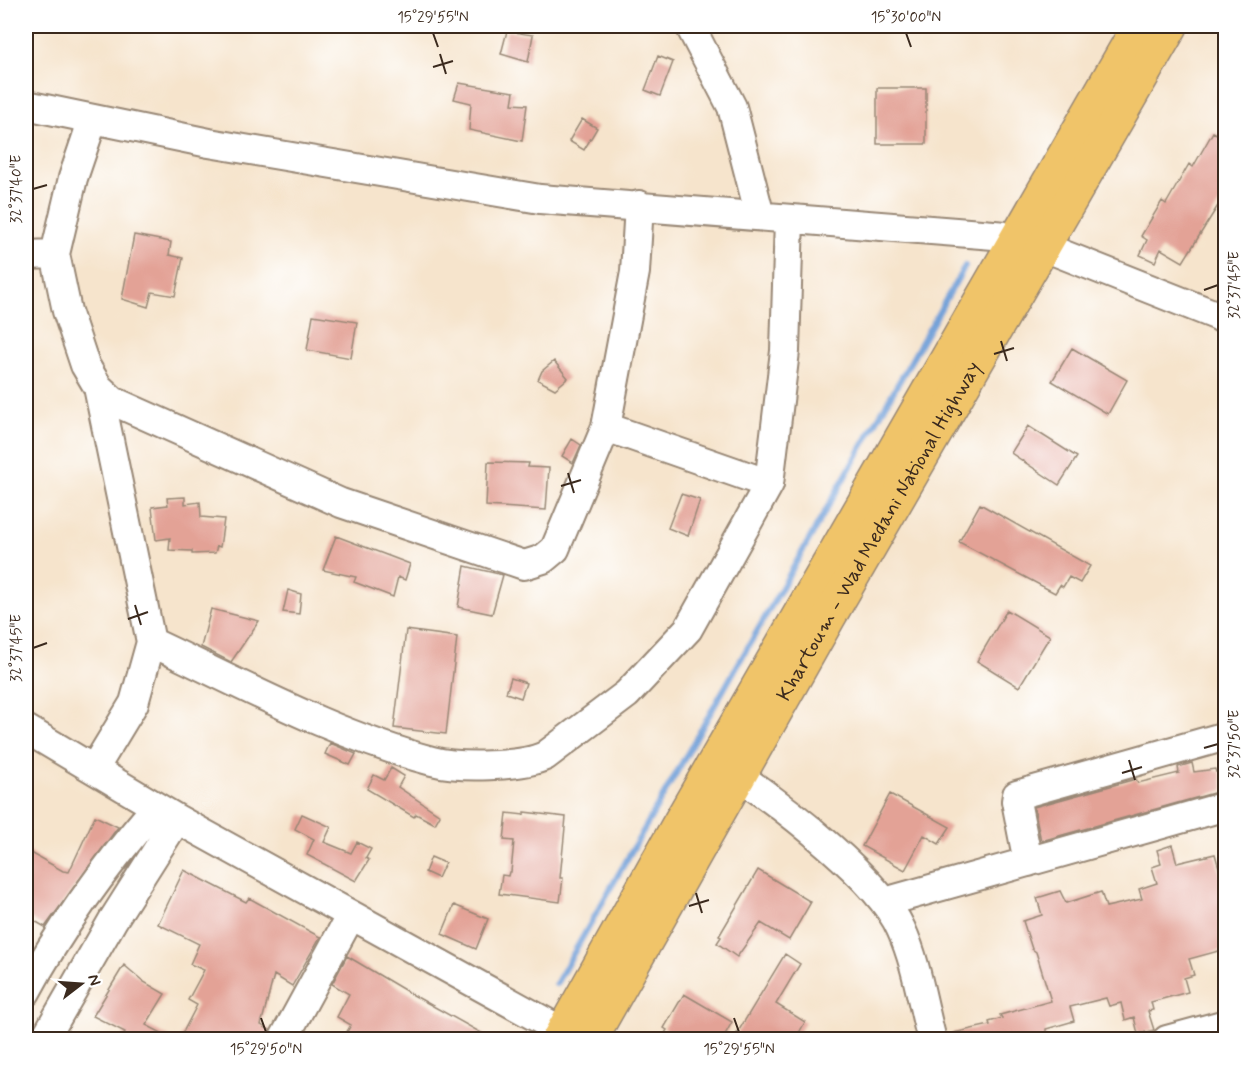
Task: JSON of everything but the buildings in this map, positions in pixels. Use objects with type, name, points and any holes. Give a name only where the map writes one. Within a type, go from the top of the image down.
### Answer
[{"type":"highway","name":"Khartoum - Wad Medani National Highway","points":[[573,1037],[739,776],[1031,242],[1139,26]]},
{"type":"highway","name":"Khartoum - Wad Medani National Highway","points":[[573,1037],[878,477],[1171,26]]},
{"type":"street","points":[[690,26],[732,107],[760,216]]},
{"type":"street","points":[[26,105],[209,142],[540,199],[639,205],[1031,242],[1226,321]]},
{"type":"street","points":[[93,118],[73,178],[55,254],[67,311],[85,365],[98,387],[112,401],[341,503],[524,565],[543,559],[555,549],[606,428],[634,272],[639,205]]},
{"type":"street","points":[[151,642],[339,730],[435,762],[510,765],[531,762],[544,756],[627,694],[688,629],[769,484],[785,351],[789,219]]},
{"type":"street","points":[[26,255],[55,254]]},
{"type":"street","points":[[94,770],[134,703],[151,642],[98,387]]},
{"type":"street","points":[[606,428],[769,484]]},
{"type":"street","points":[[26,729],[166,813],[573,1037]]},
{"type":"street","points":[[1028,862],[1016,801],[1017,795],[1226,736]]},
{"type":"street","points":[[739,776],[788,812],[885,902],[901,928],[932,1040]]},
{"type":"street","points":[[885,902],[1226,806]]},
{"type":"street","points":[[26,992],[41,964],[125,842],[166,813]]},
{"type":"street","points":[[41,1036],[113,920],[166,813]]},
{"type":"street","points":[[283,1040],[351,915]]},
{"type":"street","points":[[1167,1040],[1226,1024]]},
{"type":"waterway","points":[[556,984],[965,266]]}]
